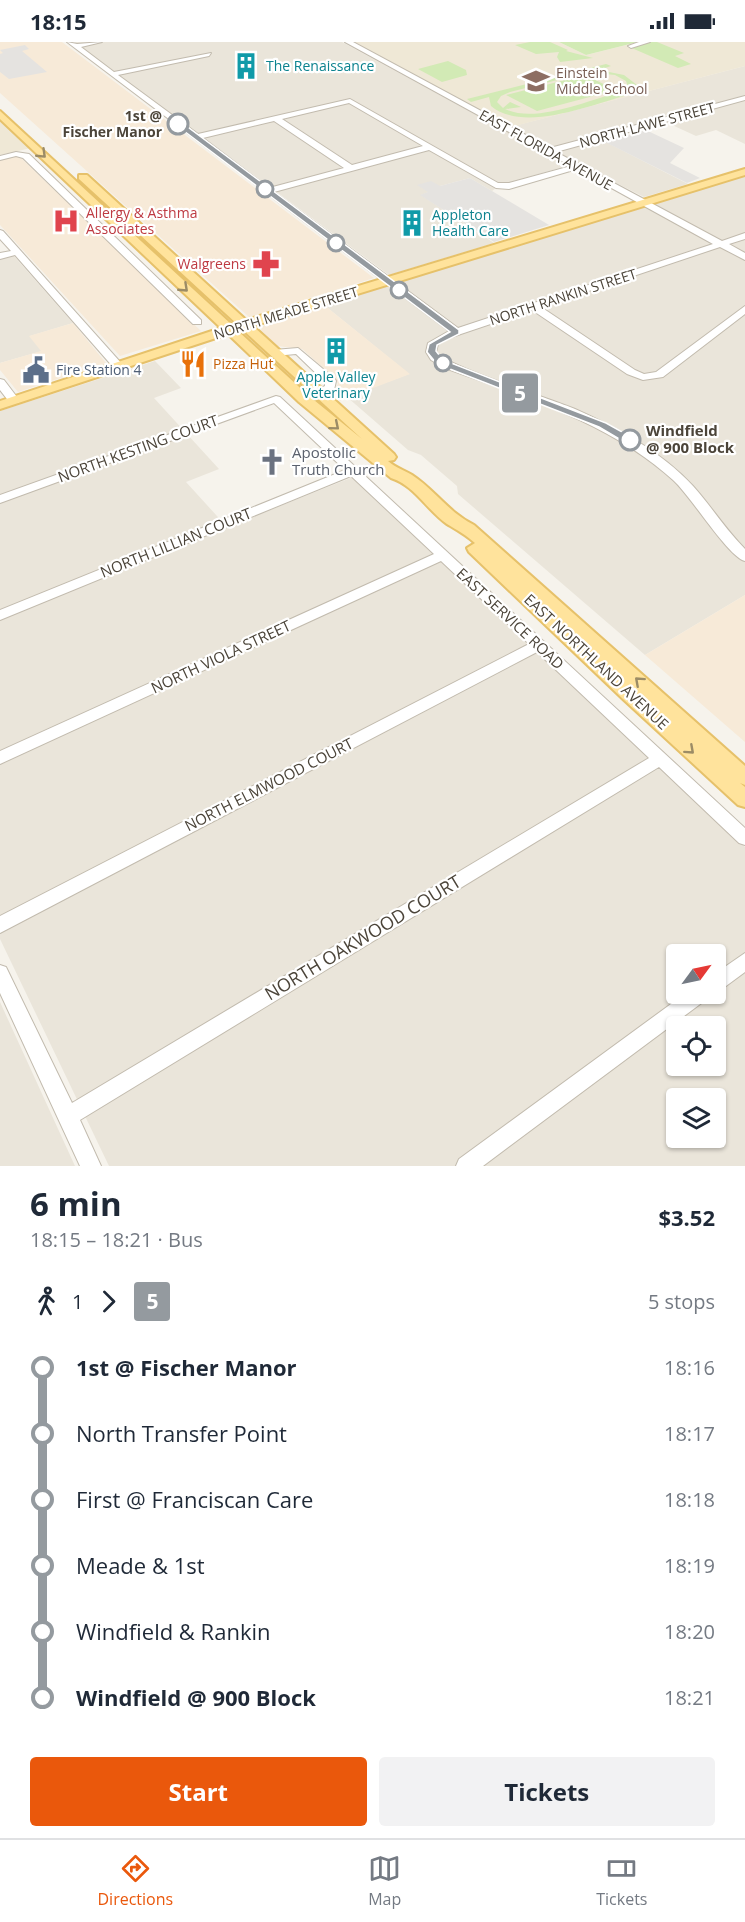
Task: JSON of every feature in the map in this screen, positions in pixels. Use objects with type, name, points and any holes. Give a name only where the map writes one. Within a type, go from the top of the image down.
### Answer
[{"type":"main road","name":"EAST NORTHLAND AVENUE","points":[[0,102],[236,328],[304,399],[396,475],[406,478],[452,520],[469,529],[745,777]]},
{"type":"main road","name":"EAST NORTHLAND AVENUE","points":[[0,114],[236,328],[274,353],[405,471],[406,478]]},
{"type":"main road","name":"NORTH MEADE STREET","points":[[0,405],[236,328],[745,172]]},
{"type":"main road","name":"EAST NORTHLAND AVENUE","points":[[452,520],[460,534],[486,559],[629,694],[745,799]]},
{"type":"street","points":[[73,44],[99,42]]},
{"type":"street","name":"EAST FLORIDA AVENUE","points":[[348,42],[745,257]]},
{"type":"street","points":[[631,46],[647,42]]},
{"type":"street","points":[[73,44],[456,332]]},
{"type":"street","points":[[112,74],[209,54]]},
{"type":"street","name":"NORTH LAWE STREET","points":[[549,151],[745,98]]},
{"type":"street","points":[[196,137],[350,101],[429,147]]},
{"type":"street","points":[[275,118],[350,168]]},
{"type":"street","points":[[267,190],[429,147]]},
{"type":"street","name":"NORTH LAWE STREET","points":[[429,147],[499,186],[509,186],[577,167]]},
{"type":"street","points":[[0,158],[21,154],[34,164],[197,322]]},
{"type":"street","points":[[0,233],[118,366]]},
{"type":"street","name":"NORTH RANKIN STREET","points":[[745,236],[456,332],[437,340],[431,352],[440,362],[618,433],[680,479],[730,543],[745,557]]},
{"type":"street","points":[[0,256],[16,252]]},
{"type":"street","points":[[533,306],[626,369],[649,377],[664,372],[745,309]]},
{"type":"street","points":[[0,381],[14,401]]},
{"type":"street","points":[[304,399],[318,393]]},
{"type":"street","name":"EAST SERVICE ROAD","points":[[276,399],[745,838]]},
{"type":"street","name":"NORTH KESTING COURT","points":[[0,499],[276,399]]},
{"type":"street","name":"NORTH LILLIAN COURT","points":[[0,615],[352,471]]},
{"type":"street","name":"NORTH VIOLA STREET","points":[[0,758],[442,556]]},
{"type":"street","name":"NORTH ELMWOOD COURT","points":[[0,925],[538,645]]},
{"type":"street","name":"NORTH OAKWOOD COURT","points":[[67,1117],[660,759]]},
{"type":"street","points":[[726,975],[745,961]]},
{"type":"street","points":[[0,973],[91,1166]]},
{"type":"street","points":[[466,1166],[686,1004]]},
{"type":"shaded area","points":[[0,42],[62,42],[374,278],[249,317],[0,93]]},
{"type":"shaded area","points":[[74,42],[342,42],[502,129],[745,66],[745,144],[716,130],[696,136],[659,119],[594,136],[688,184],[644,197],[577,163],[500,185],[492,191],[470,178],[440,186],[418,185],[429,192],[421,195],[494,243],[389,275]]},
{"type":"shaded area","name":"Einstein Middle School","points":[[354,42],[559,42],[586,55],[638,42],[745,42],[745,66],[511,127]]},
{"type":"shaded area","points":[[25,45],[29,49],[22,51],[47,72],[9,79],[0,72],[0,54],[3,53],[0,50]]},
{"type":"shaded area","points":[[0,119],[31,148],[0,155]]},
{"type":"shaded area","points":[[642,131],[650,132],[684,148],[670,163],[700,178],[687,183],[605,142]]},
{"type":"shaded area","points":[[19,156],[201,331],[120,356],[0,225],[0,160]]},
{"type":"shaded area","points":[[745,175],[745,595],[645,655],[458,494],[457,486],[421,455],[408,450],[347,397],[409,374],[324,305]]},
{"type":"shaded area","points":[[470,178],[549,225],[494,242],[420,195],[428,192],[417,185],[431,181],[440,186]]},
{"type":"shaded area","points":[[13,255],[73,323],[30,336],[42,351],[0,363],[0,259]]},
{"type":"shaded area","points":[[324,305],[410,374],[339,401],[332,393],[338,384],[336,379],[302,349],[277,346],[261,330],[264,325]]},
{"type":"shaded area","points":[[73,323],[106,363],[18,392],[0,370],[0,363],[41,351],[29,336]]},
{"type":"shaded area","points":[[155,361],[181,388],[154,398],[219,469],[186,482],[227,527],[353,477],[745,847],[745,1166],[109,1166],[0,939],[0,411]]},
{"type":"shaded area","points":[[745,595],[745,742],[645,655]]},
{"type":"shaded area","points":[[0,1002],[75,1166],[0,1166]]},
{"type":"green space","points":[[550,42],[568,50],[566,51],[593,58],[560,62],[557,57],[559,52],[536,54],[515,45]]},
{"type":"green space","points":[[559,42],[638,42],[586,55]]},
{"type":"green space","points":[[657,42],[684,53],[675,56],[691,64],[678,68],[627,46]]},
{"type":"green space","points":[[448,61],[466,70],[467,75],[442,82],[418,69]]},
{"type":"green space","points":[[606,64],[611,66],[599,70],[624,75],[637,85],[635,90],[627,95],[577,110],[539,117],[505,114],[491,106],[489,97],[471,102],[467,99]],"holes":[[[581,74],[615,75],[626,81],[628,87],[620,92],[562,109],[531,114],[517,113],[505,109],[521,107],[510,102],[503,108],[497,102],[501,96],[510,92]]]},
{"type":"green space","points":[[585,75],[616,90],[537,111],[506,95]]},
{"type":"bus line","name":"5","points":[[178,124],[456,332],[433,344],[431,352],[440,362],[603,425],[630,440]]},
{"type":"place","name":"The Renaissance","points":[[246,66]]},
{"type":"place","name":"Einstein Middle School","points":[[536,81]]},
{"type":"place","name":"1st @ Fischer Manor","points":[[178,124]]},
{"type":"place","name":"Allergy & Asthma Associates","points":[[66,221]]},
{"type":"place","name":"Appleton Health Care","points":[[412,223]]},
{"type":"place","name":"Walgreens","points":[[266,264]]},
{"type":"place","name":"Apple Valley Veterinary","points":[[336,351]]},
{"type":"place","name":"Pizza Hut","points":[[193,364]]},
{"type":"place","name":"Fire Station 4","points":[[36,370]]},
{"type":"place","name":"Windfield @ 900 Block","points":[[630,440]]},
{"type":"place","name":"Apostolic Truth Church","points":[[272,462]]}]
